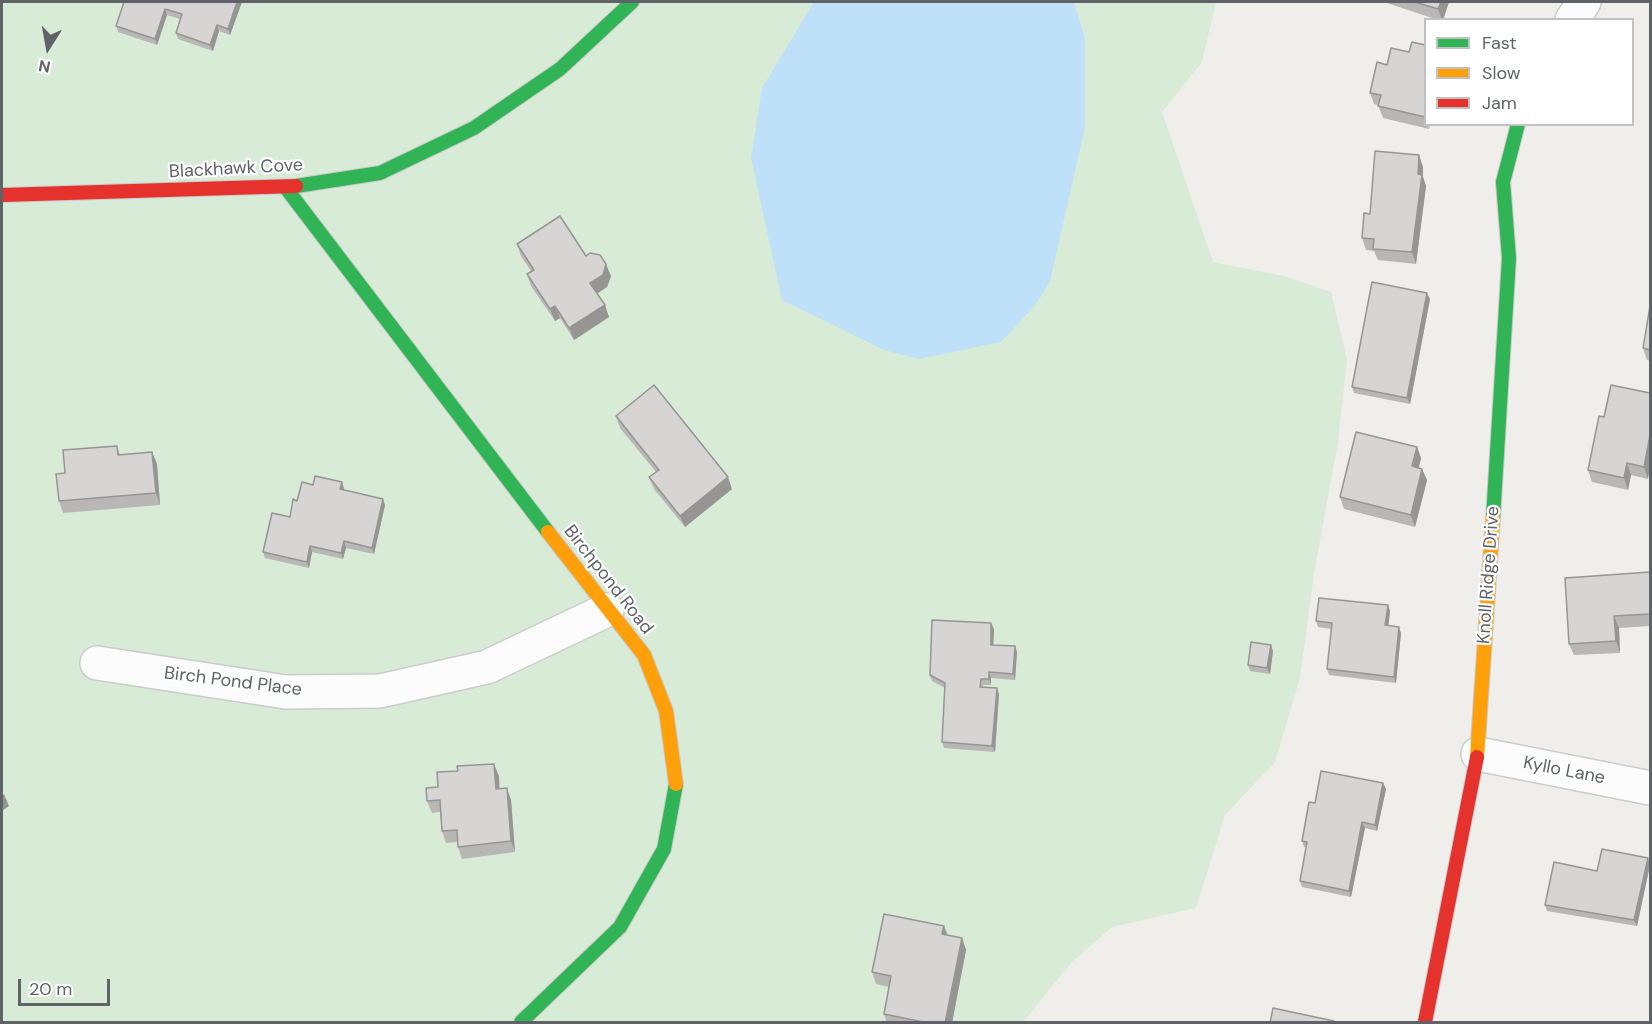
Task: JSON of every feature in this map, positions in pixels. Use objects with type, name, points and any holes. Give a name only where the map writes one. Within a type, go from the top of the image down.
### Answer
[{"type":"street","name":"Blackhawk Cove","points":[[2,195],[286,188],[380,173],[474,128],[560,69],[632,2]]},
{"type":"street","points":[[1573,18],[1584,2]]},
{"type":"street","name":"Knoll Ridge Drive","points":[[1425,1023],[1478,754],[1509,258],[1503,182],[1517,126]]},
{"type":"street","name":"Birchpond Road","points":[[286,188],[607,610],[644,655],[666,711],[676,785],[664,849],[620,927],[521,1023]]},
{"type":"street","name":"Birch Pond Place","points":[[97,663],[286,692],[380,691],[487,667],[607,610]]},
{"type":"street","name":"Kyllo Lane","points":[[1478,754],[1650,788]]},
{"type":"green space","points":[[2,2],[1216,2],[1202,62],[1162,112],[1213,262],[1284,276],[1331,292],[1347,359],[1338,442],[1314,573],[1300,678],[1275,762],[1225,815],[1196,908],[1112,927],[1071,963],[1023,1022],[2,1022]]},
{"type":"water","points":[[814,2],[1074,2],[1085,38],[1085,127],[1050,281],[1037,303],[1001,342],[919,359],[884,350],[782,300],[751,158],[762,88]]},
{"type":"building","points":[[124,2],[237,2],[228,29],[217,25],[210,45],[176,33],[182,14],[165,9],[155,39],[116,26]]},
{"type":"building","points":[[1415,2],[1441,2],[1438,9]]},
{"type":"building","points":[[1412,42],[1424,45],[1424,117],[1378,106],[1381,95],[1370,93],[1377,62],[1387,65],[1391,48],[1409,52]]},
{"type":"building","points":[[1375,151],[1419,155],[1418,174],[1422,175],[1412,252],[1373,249],[1374,239],[1362,238],[1364,213],[1370,214]]},
{"type":"building","points":[[560,216],[586,256],[590,253],[600,255],[606,264],[603,275],[590,283],[605,305],[569,328],[555,306],[550,309],[527,274],[534,270],[517,244]]},
{"type":"building","points":[[1372,282],[1427,293],[1407,398],[1352,387]]},
{"type":"building","points":[[1650,306],[1650,350],[1643,348]]},
{"type":"building","points":[[654,385],[728,477],[680,516],[649,477],[659,470],[616,416]]},
{"type":"building","points":[[1611,385],[1650,393],[1650,435],[1644,467],[1627,463],[1624,478],[1588,470],[1599,416],[1604,417]]},
{"type":"building","points":[[1356,432],[1417,447],[1412,466],[1422,469],[1411,515],[1340,497]]},
{"type":"building","points":[[117,446],[118,455],[152,452],[156,493],[59,501],[56,474],[65,473],[63,450]]},
{"type":"building","points":[[315,476],[342,482],[340,489],[383,499],[372,548],[344,541],[341,553],[310,546],[307,562],[263,552],[272,513],[290,517],[293,499],[297,501],[302,482],[313,485]]},
{"type":"building","points":[[1650,572],[1650,614],[1614,616],[1616,641],[1569,644],[1565,578]]},
{"type":"building","points":[[1319,598],[1388,605],[1385,625],[1399,627],[1394,677],[1327,669],[1332,623],[1316,621]]},
{"type":"building","points":[[932,620],[991,623],[991,645],[1015,646],[1013,674],[989,672],[989,679],[981,679],[980,687],[997,688],[992,746],[942,742],[945,683],[930,675]]},
{"type":"building","points":[[1251,642],[1271,645],[1267,668],[1248,665]]},
{"type":"building","points":[[494,764],[496,789],[507,788],[511,841],[458,847],[457,830],[442,831],[440,800],[427,801],[426,788],[438,787],[437,772],[458,771],[457,766]]},
{"type":"building","points":[[1321,771],[1383,783],[1375,825],[1362,822],[1349,891],[1300,881],[1307,842],[1302,841],[1309,802],[1315,803]]},
{"type":"building","points":[[1602,849],[1648,858],[1634,920],[1545,905],[1554,862],[1597,871]]},
{"type":"building","points":[[884,914],[944,926],[942,934],[962,938],[945,1023],[928,1023],[884,1014],[891,976],[872,972]]},
{"type":"building","points":[[1273,1008],[1334,1021],[1334,1023],[1270,1023]]},
{"type":"traffic: fast","points":[[296,186],[380,173],[474,128],[560,69],[632,2]]},
{"type":"traffic: fast","points":[[1493,518],[1509,258],[1503,182],[1517,126]]},
{"type":"traffic: fast","points":[[286,188],[548,532]]},
{"type":"traffic: fast","points":[[521,1022],[620,927],[664,849],[676,784]]},
{"type":"traffic: slow","points":[[1477,757],[1493,518]]},
{"type":"traffic: slow","points":[[548,532],[644,655],[666,711],[676,784]]},
{"type":"traffic: jam","points":[[2,195],[296,186]]},
{"type":"traffic: jam","points":[[1425,1022],[1477,757]]}]
